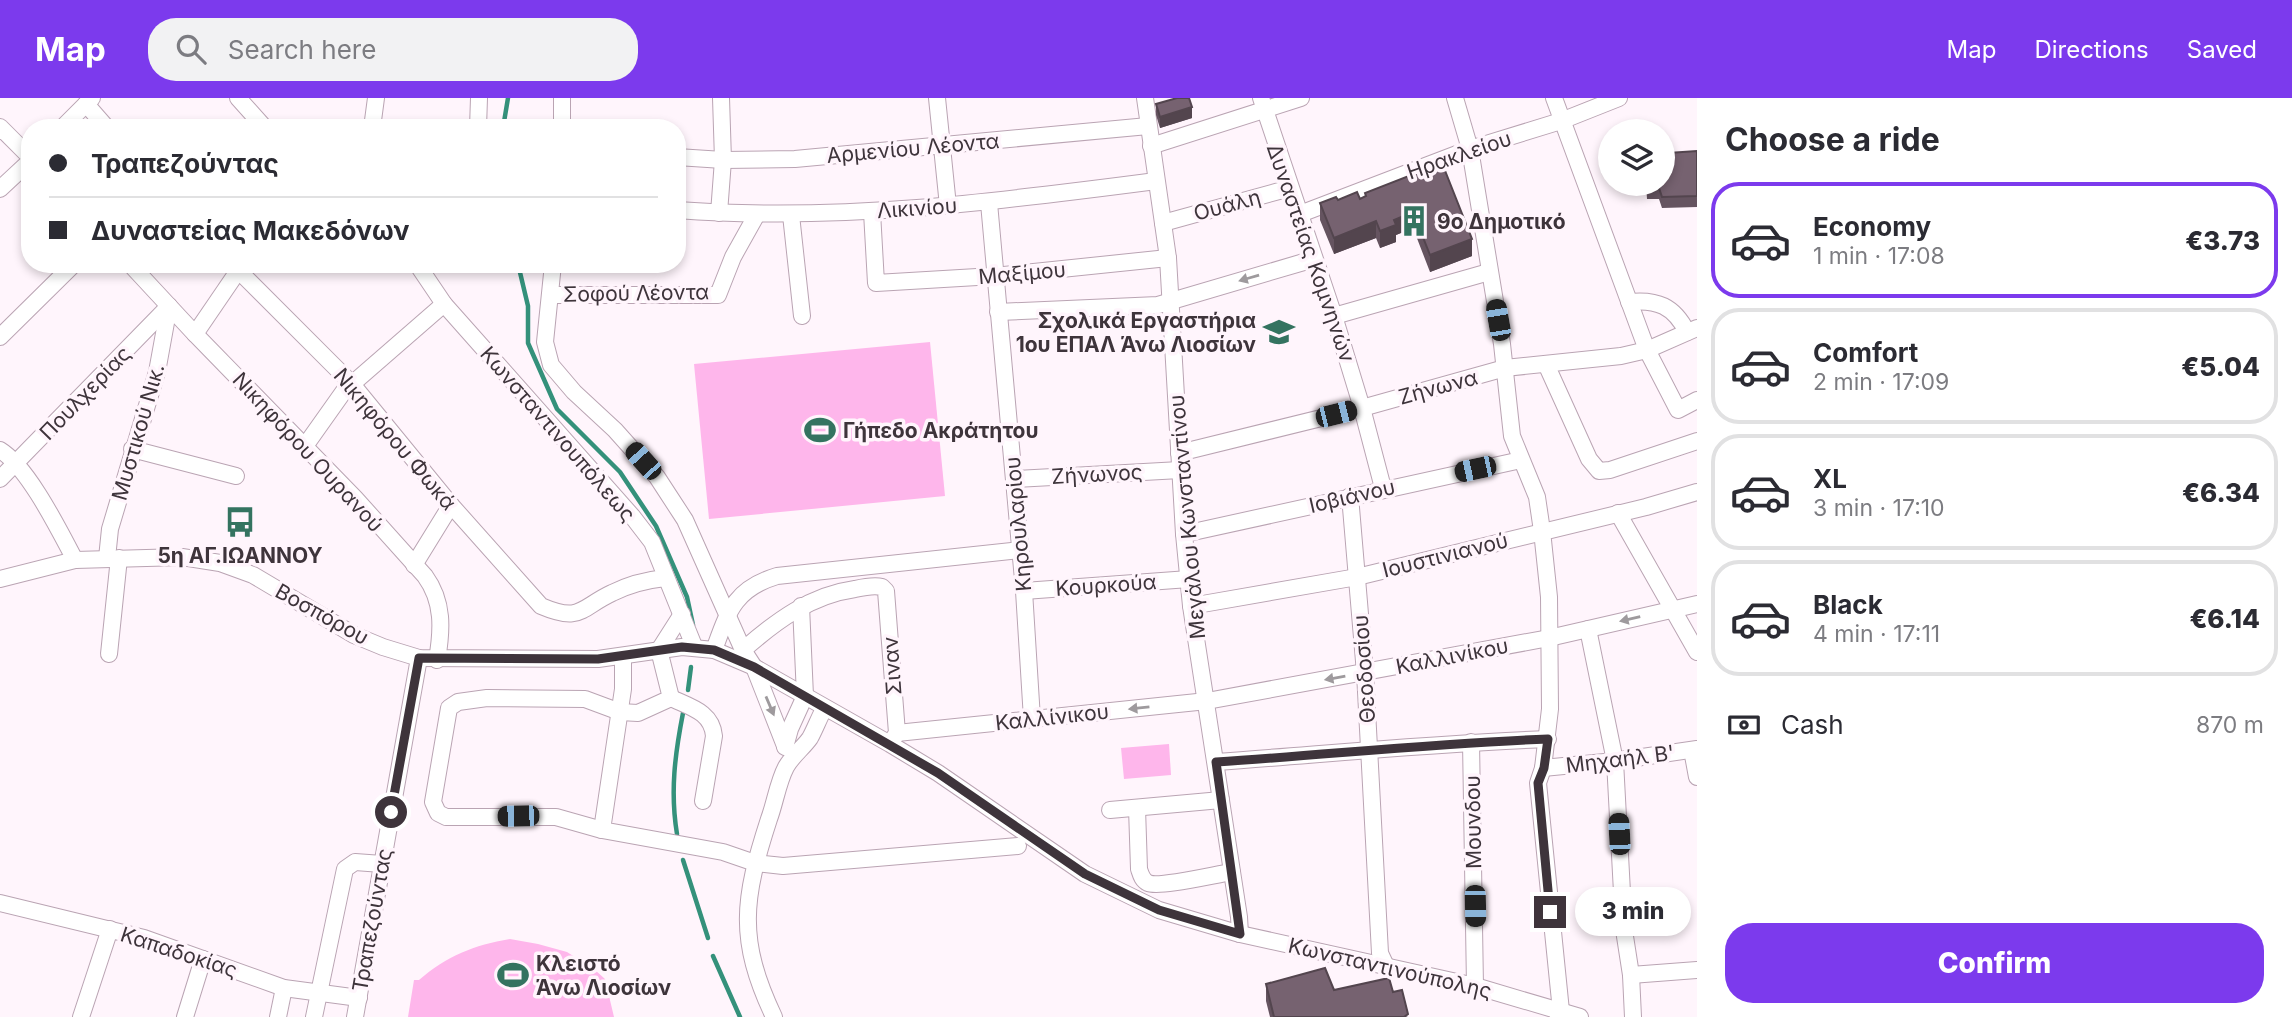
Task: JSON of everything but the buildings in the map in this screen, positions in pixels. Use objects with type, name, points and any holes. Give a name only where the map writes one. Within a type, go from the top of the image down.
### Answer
[{"type":"street","points":[[238,98],[257,119]]},
{"type":"street","points":[[373,119],[376,98]]},
{"type":"street","points":[[478,119],[479,98]]},
{"type":"street","points":[[562,98],[562,119]]},
{"type":"street","points":[[719,213],[723,160],[721,98]]},
{"type":"street","points":[[937,98],[948,206]]},
{"type":"street","name":"Μεγάλου Κωνσταντίνου","points":[[1145,98],[1172,301],[1180,470],[1191,606],[1240,934]]},
{"type":"street","points":[[1151,146],[1262,104],[1301,98]]},
{"type":"street","points":[[1455,98],[1470,149],[1506,368],[1511,436],[1537,497],[1542,531],[1549,597],[1550,709],[1544,768],[1538,783],[1560,1014]]},
{"type":"street","points":[[1554,98],[1647,350],[1678,410],[1697,400]]},
{"type":"street","name":"Ηρακλείου","points":[[1300,214],[1470,149],[1561,121],[1619,98]]},
{"type":"street","points":[[71,119],[89,101],[101,119]]},
{"type":"street","name":"Δυναστείας Κομνηνών","points":[[1262,104],[1335,316],[1363,408],[1383,488]]},
{"type":"street","name":"Αρμενίου Λέοντα","points":[[686,158],[795,159],[1148,126]]},
{"type":"street","points":[[0,127],[21,149]]},
{"type":"street","points":[[0,189],[21,168]]},
{"type":"street","name":"Λικινίου","points":[[686,211],[791,215],[872,212],[989,203],[1156,181]]},
{"type":"street","name":"Ουάλη","points":[[1163,223],[1290,188]]},
{"type":"street","name":"Κηρουλαρίου","points":[[989,203],[1024,591],[1032,719]]},
{"type":"street","name":"Μαξίμου","points":[[872,212],[876,284],[994,276],[1168,258]]},
{"type":"street","name":"Σοφού Λέοντα","points":[[551,295],[718,295],[733,257],[757,214]]},
{"type":"street","points":[[791,215],[802,316]]},
{"type":"street","points":[[998,312],[1152,306],[1314,259]]},
{"type":"street","points":[[1335,316],[1489,272]]},
{"type":"street","points":[[0,337],[65,273]]},
{"type":"street","name":"Νικηφόρου Ουρανού","points":[[138,273],[305,446],[434,589],[439,604],[440,637],[437,660]]},
{"type":"street","points":[[195,334],[232,273]]},
{"type":"street","name":"Νικηφόρου Φωκά","points":[[240,273],[352,384],[451,505],[541,606],[556,612],[580,612],[624,587],[644,580],[666,578]]},
{"type":"street","name":"Κωνσταντινουπόλεως","points":[[423,273],[444,303],[652,542],[681,614]]},
{"type":"street","points":[[552,273],[545,342],[551,365],[573,392],[614,430],[657,477],[685,520],[743,650],[754,667],[785,746],[786,767],[755,863],[748,898],[747,927],[751,958],[775,1017]]},
{"type":"street","points":[[1629,302],[1659,303],[1671,309],[1692,330]]},
{"type":"street","points":[[305,446],[336,401],[352,384],[444,303]]},
{"type":"street","name":"Μυστικού Νικ.","points":[[109,654],[113,558],[110,529],[157,372],[169,306]]},
{"type":"street","name":"Πουλχερίας","points":[[0,480],[169,306]]},
{"type":"street","name":"Ζήνωνα","points":[[1179,453],[1363,408],[1506,368],[1621,356],[1647,350],[1692,330]]},
{"type":"street","points":[[1546,364],[1589,459],[1599,471],[1610,470],[1697,441]]},
{"type":"street","points":[[132,449],[236,476]]},
{"type":"street","points":[[0,450],[16,463],[53,519],[75,560]]},
{"type":"street","name":"Ιοβιάνου","points":[[1184,534],[1383,488],[1521,460]]},
{"type":"street","name":"Ζήνωνος","points":[[1014,479],[1180,470]]},
{"type":"street","name":"Ιουστινιανού","points":[[1191,606],[1357,577],[1697,492]]},
{"type":"street","name":"Θεοδοσίου","points":[[1350,496],[1365,673],[1380,953],[1386,966]]},
{"type":"street","points":[[414,565],[451,505]]},
{"type":"street","points":[[1618,513],[1697,652]]},
{"type":"street","points":[[714,650],[734,601],[765,580],[777,576],[1020,550]]},
{"type":"street","name":"Βοσπόρου","points":[[0,579],[75,560],[182,558],[220,563],[253,575],[354,635],[383,648],[419,658],[598,659],[694,646],[714,650],[754,667],[804,696]]},
{"type":"street","name":"Κουρκούα","points":[[1024,591],[1188,579]]},
{"type":"street","name":"Σιναν","points":[[801,606],[838,591],[882,587],[886,591],[893,739]]},
{"type":"street","name":"Καλλινίκου","points":[[1206,701],[1549,638],[1697,604]]},
{"type":"street","points":[[743,650],[801,606]]},
{"type":"street","points":[[785,746],[804,696],[801,606]]},
{"type":"street","points":[[681,614],[694,646]]},
{"type":"street","points":[[681,614],[659,650],[671,698],[706,716],[713,728],[703,801]]},
{"type":"street","points":[[1588,629],[1615,761],[1624,930],[1631,975],[1633,1017]]},
{"type":"street","points":[[602,830],[623,689],[622,656]]},
{"type":"street","name":"Τραπεζούντας","points":[[355,1017],[419,658]]},
{"type":"street","points":[[804,696],[824,709],[893,739],[1085,874],[1159,910],[1240,934]]},
{"type":"street","points":[[671,698],[638,713],[620,712],[585,699],[487,698],[454,703],[448,712],[433,802],[438,813],[446,817],[556,817],[602,830],[723,852],[755,863],[783,866],[1018,846]]},
{"type":"street","name":"Καλλίνικου","points":[[893,739],[1032,719],[1206,701]]},
{"type":"street","points":[[786,767],[810,738],[824,709]]},
{"type":"street","points":[[1216,762],[1471,742],[1548,739]]},
{"type":"street","name":"Μουνδου","points":[[1471,742],[1475,986]]},
{"type":"street","points":[[1694,749],[1697,777]]},
{"type":"street","name":"Μηχαήλ Β'","points":[[1544,768],[1694,749]]},
{"type":"street","points":[[1110,810],[1222,800]]},
{"type":"street","points":[[1137,808],[1139,869],[1147,882],[1161,884],[1232,872]]},
{"type":"street","points":[[314,1017],[345,869],[355,862],[382,864]]},
{"type":"street","name":"Καπαδοκίας","points":[[0,903],[144,938],[284,988],[359,998]]},
{"type":"street","points":[[81,1017],[110,929]]},
{"type":"street","name":"Κωνσταντινούπολης","points":[[1240,934],[1475,986],[1560,1014],[1580,1017]]},
{"type":"street","points":[[185,1017],[203,959]]},
{"type":"street","points":[[1631,975],[1697,970]]},
{"type":"street","points":[[278,1017],[284,988]]},
{"type":"shaded area","name":"Γήπεδο Ακράτητου","points":[[930,342],[945,496],[709,519],[694,364]]},
{"type":"shaded area","points":[[1169,744],[1171,775],[1124,779],[1121,748]]},
{"type":"shaded area","name":"Κλειστό Άνω Λιοσίων","points":[[510,939],[567,952],[595,970],[605,979],[614,1017],[408,1017],[414,980],[419,980],[440,964],[462,953]]},
{"type":"waterway","points":[[504,119],[508,98]]},
{"type":"waterway","points":[[520,273],[528,306],[528,343],[557,409],[620,472],[656,526],[687,597],[693,625]]},
{"type":"waterway","points":[[688,690],[691,667]]},
{"type":"waterway","points":[[677,834],[674,773],[683,713]]},
{"type":"waterway","points":[[683,860],[708,938]]},
{"type":"waterway","points":[[713,956],[740,1017]]},
{"type":"place","name":"9ο Δημοτικό","points":[[1414,221]]},
{"type":"place","name":"Σχολικά Εργαστήρια 1ου ΕΠΑΛ Άνω Λιοσίων","points":[[1279,332]]},
{"type":"place","name":"Γήπεδο Ακράτητου","points":[[820,430]]},
{"type":"place","name":"5η ΑΓ.ΙΩΑΝΝΟΥ","points":[[240,522]]},
{"type":"place","name":"Κλειστό Άνω Λιοσίων","points":[[513,975]]},
{"type":"route","points":[[391,812],[419,658],[598,659],[694,646],[714,650],[754,667],[890,744],[938,773],[1085,874],[1159,910],[1240,934],[1216,762],[1471,742],[1548,739],[1544,768],[1538,783],[1550,912]]}]
